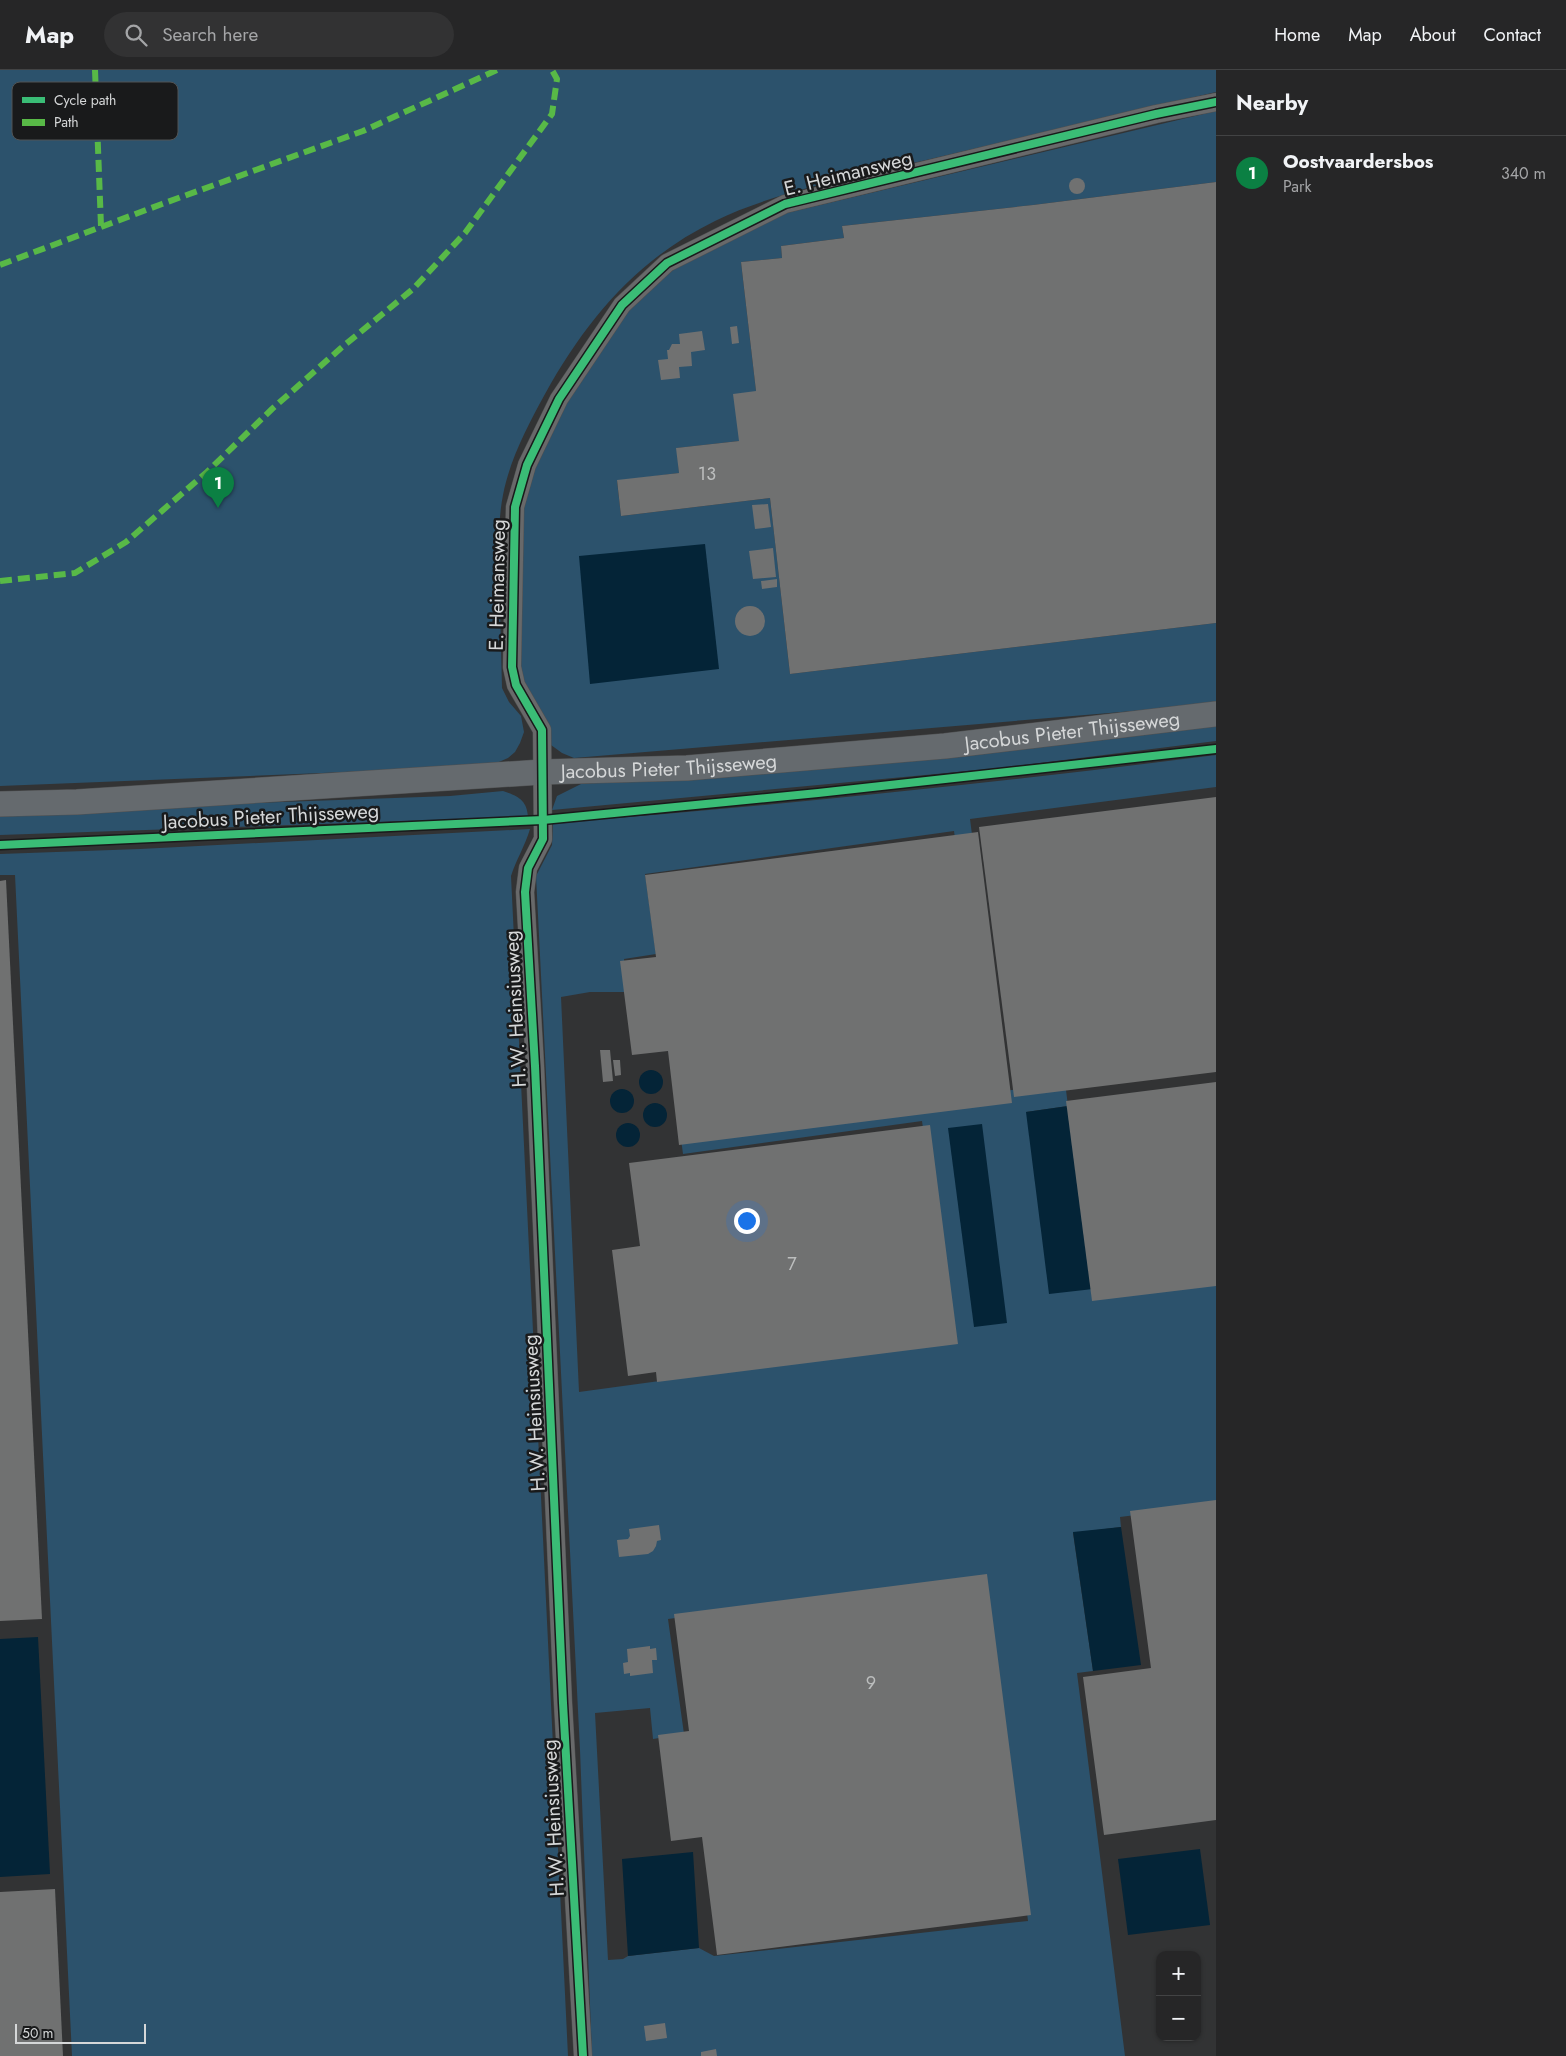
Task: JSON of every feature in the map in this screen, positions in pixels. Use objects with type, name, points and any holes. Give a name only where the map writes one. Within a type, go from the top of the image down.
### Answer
[{"type":"street","name":"E. Heimansweg","points":[[542,772],[542,730],[516,686],[512,667],[514,507],[527,465],[559,399],[622,305],[668,263],[785,204],[1156,114],[1216,102]]},
{"type":"street","name":"Jacobus Pieter Thijsseweg","points":[[0,804],[77,802],[542,772],[687,768],[886,751],[1216,714]]},
{"type":"street","name":"H.W. Heinsiusweg","points":[[542,772],[543,839],[528,868],[524,892],[535,1076],[563,1703],[583,2056]]},
{"type":"shaded area","points":[[0,70],[1216,70],[1216,92],[811,187],[750,206],[715,221],[687,236],[661,254],[616,294],[578,341],[545,394],[526,430],[506,482],[501,504],[499,532],[502,688],[509,702],[521,716],[524,732],[515,752],[508,758],[492,765],[469,767],[0,786]]},
{"type":"shaded area","points":[[1216,111],[1216,182],[842,226],[844,238],[781,246],[782,258],[741,262],[756,391],[739,441],[677,448],[679,473],[617,481],[621,516],[770,498],[790,674],[1216,623],[1216,702],[1157,709],[574,758],[562,753],[551,745],[520,681],[516,551],[530,470],[588,359],[645,290],[689,259],[778,215]]},
{"type":"shaded area","points":[[705,544],[719,669],[590,684],[579,556]]},
{"type":"shaded area","points":[[1216,725],[1216,741],[1000,768],[552,810],[557,796],[581,784],[1069,742]]},
{"type":"shaded area","points":[[1216,755],[1216,787],[970,819],[1005,1091],[1065,1082],[1068,1106],[1026,1112],[1216,1272],[1216,1505],[1120,1517],[1121,1527],[1073,1533],[1093,1671],[1077,1673],[1125,2056],[592,2056],[580,1750],[536,876],[552,845],[553,823],[802,801]],"holes":[[[954,831],[990,1097],[681,1139],[683,1154],[922,1121],[952,1341],[579,1392],[561,997],[590,992],[628,992],[624,959],[656,954],[645,874]],[[986,1577],[1028,1921],[714,1956],[699,1948],[608,1960],[595,1713],[650,1708],[653,1739],[684,1734],[668,1619]]]},
{"type":"shaded area","points":[[503,791],[524,803],[528,817],[0,835],[0,812],[450,796]]},
{"type":"shaded area","points":[[530,829],[511,876],[568,2056],[72,2056],[15,875],[0,875],[0,854],[140,849]]},
{"type":"shaded area","points":[[651,1070],[656,1071],[662,1077],[662,1087],[656,1093],[651,1094],[646,1093],[640,1087],[639,1082],[640,1077],[646,1071]]},
{"type":"shaded area","points":[[622,1089],[631,1092],[634,1101],[631,1110],[622,1113],[613,1110],[610,1101],[613,1092]]},
{"type":"shaded area","points":[[655,1103],[660,1104],[666,1110],[666,1120],[660,1126],[655,1127],[650,1126],[644,1120],[643,1115],[644,1110],[650,1104]]},
{"type":"shaded area","points":[[1068,1106],[1093,1289],[1049,1294],[1026,1112]]},
{"type":"shaded area","points":[[628,1123],[633,1124],[639,1130],[639,1140],[633,1146],[628,1147],[623,1146],[617,1140],[616,1135],[617,1130],[623,1124]]},
{"type":"shaded area","points":[[982,1124],[1007,1323],[974,1327],[948,1128]]},
{"type":"shaded area","points":[[1121,1527],[1141,1665],[1093,1671],[1073,1532]]},
{"type":"shaded area","points":[[38,1637],[50,1874],[0,1877],[0,1639]]},
{"type":"shaded area","points":[[1200,1849],[1210,1925],[1128,1935],[1118,1859]]},
{"type":"shaded area","points":[[693,1852],[699,1948],[628,1956],[622,1859]]},
{"type":"building","points":[[1077,178],[1085,186],[1077,194],[1069,186]]},
{"type":"building","points":[[1216,182],[1216,623],[790,674],[770,498],[621,516],[617,480],[679,473],[676,448],[739,441],[733,394],[756,391],[741,262],[782,258],[781,246],[844,238],[842,226]]},
{"type":"building","points":[[737,326],[739,343],[732,344],[730,327]]},
{"type":"building","points":[[702,331],[705,350],[691,352],[692,366],[679,367],[680,378],[661,380],[658,360],[668,359],[667,350],[669,350],[672,344],[680,344],[679,334]]},
{"type":"building","points":[[768,504],[771,527],[755,529],[752,505]]},
{"type":"building","points":[[773,548],[776,577],[753,579],[749,551]]},
{"type":"building","points":[[777,579],[777,587],[762,589],[761,581]]},
{"type":"building","points":[[750,606],[756,607],[764,615],[764,627],[756,635],[750,636],[744,635],[736,627],[735,621],[736,615],[744,607]]},
{"type":"building","points":[[1216,797],[1216,1072],[1014,1097],[979,827]]},
{"type":"building","points":[[978,832],[1012,1103],[679,1145],[668,1051],[632,1055],[620,961],[656,957],[645,875]]},
{"type":"building","points":[[6,880],[42,1619],[0,1621],[0,881]]},
{"type":"building","points":[[600,1050],[610,1050],[613,1081],[603,1082]]},
{"type":"building","points":[[613,1060],[620,1060],[621,1075],[615,1076]]},
{"type":"building","points":[[1216,1082],[1216,1286],[1092,1301],[1066,1101]]},
{"type":"building","points":[[930,1125],[958,1344],[657,1382],[656,1372],[628,1376],[612,1250],[640,1246],[629,1163]]},
{"type":"building","points":[[1216,1500],[1216,1820],[1104,1835],[1083,1677],[1151,1668],[1130,1511]]},
{"type":"building","points":[[659,1525],[661,1540],[657,1541],[653,1551],[648,1554],[619,1557],[617,1540],[628,1539],[630,1536],[629,1529]]},
{"type":"building","points":[[987,1574],[1031,1915],[717,1955],[702,1837],[671,1841],[658,1735],[689,1731],[674,1614]]},
{"type":"building","points":[[650,1646],[650,1649],[656,1648],[657,1660],[652,1660],[653,1673],[630,1676],[630,1673],[624,1674],[623,1663],[628,1662],[627,1649]]},
{"type":"building","points":[[55,1889],[63,2056],[0,2056],[0,1892]]},
{"type":"building","points":[[665,2023],[667,2038],[646,2041],[644,2026]]},
{"type":"building","points":[[716,2049],[717,2056],[701,2056],[701,2052]]},
{"type":"marked path","points":[[95,70],[95,82]]},
{"type":"marked path","points":[[0,265],[363,131],[497,70]]},
{"type":"marked path","points":[[0,581],[75,573],[126,542],[207,472],[272,409],[341,348],[413,289],[465,233],[552,114],[557,79],[552,70]]},
{"type":"marked path","points":[[98,140],[101,226]]},
{"type":"cycle path","points":[[583,2056],[563,1703],[535,1066],[525,892],[528,868],[543,839],[542,730],[516,685],[512,667],[515,507],[527,465],[559,399],[622,305],[667,263],[785,204],[1156,114],[1216,102]]},
{"type":"cycle path","points":[[0,845],[543,820],[818,793],[1216,749]]},
{"type":"place","name":"Oostvaardersbos","points":[[218,508]]}]
